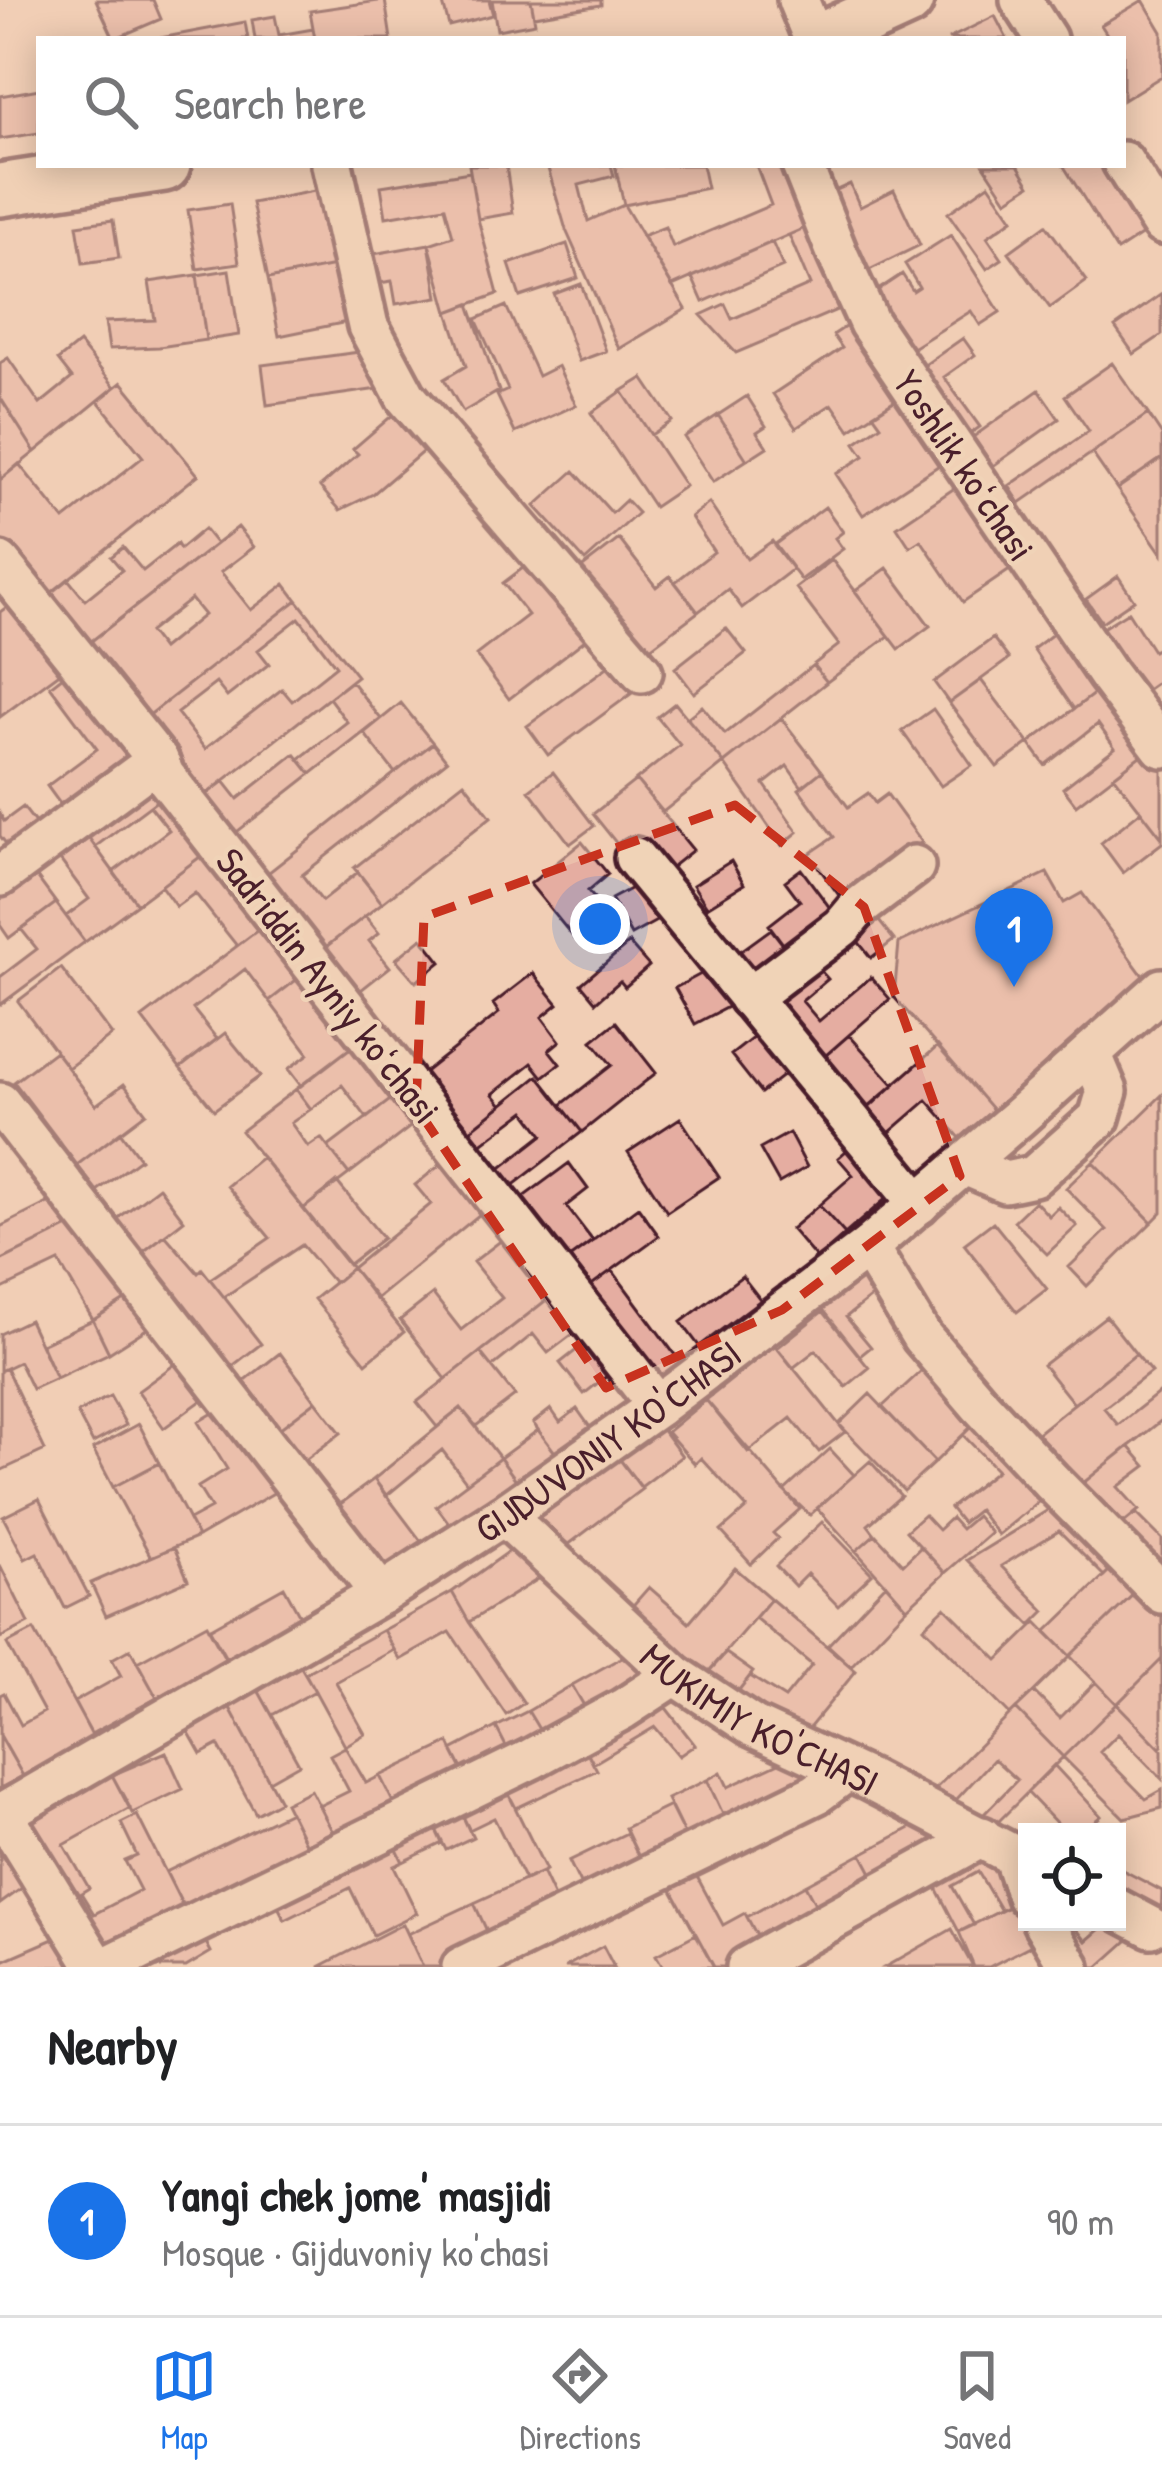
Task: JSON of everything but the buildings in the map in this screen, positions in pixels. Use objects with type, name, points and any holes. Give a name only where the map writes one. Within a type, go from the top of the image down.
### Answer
[{"type":"main road","points":[[825,36],[907,0]]},
{"type":"main road","points":[[0,190],[144,168]]},
{"type":"street","points":[[798,0],[816,36]]},
{"type":"street","points":[[1021,0],[1044,36]]},
{"type":"street","points":[[1126,167],[1161,221]]},
{"type":"street","points":[[333,168],[368,326],[406,397],[642,672]]},
{"type":"street","name":"Yoshlik koʻchasi","points":[[803,168],[868,323],[1107,674],[1162,747]]},
{"type":"street","name":"Sadriddin Ayniy koʻchasi","points":[[0,563],[658,1406]]},
{"type":"street","points":[[0,876],[158,760]]},
{"type":"street","points":[[635,858],[919,1204]]},
{"type":"street","points":[[749,998],[914,866]]},
{"type":"street","name":"GIJDUVONIY KO'CHASI","points":[[1,1814],[381,1594],[504,1515],[658,1406],[868,1247],[1162,989]]},
{"type":"street","points":[[965,1165],[1005,1182],[1034,1176],[1099,1118],[1107,1091],[1091,1053]]},
{"type":"street","points":[[0,1103],[381,1594]]},
{"type":"street","points":[[868,1247],[922,1337],[981,1406],[1162,1593]]},
{"type":"street","name":"MUKIMIY KO'CHASI","points":[[504,1515],[675,1675],[754,1727],[1007,1851]]},
{"type":"street","points":[[106,1967],[531,1759],[675,1675]]},
{"type":"street","points":[[462,1967],[816,1794],[848,1771]]},
{"type":"street","points":[[1,1814],[97,1967]]},
{"type":"street","points":[[747,1967],[1007,1851]]},
{"type":"street","points":[[1048,1931],[1070,1967]]},
{"type":"highlighted area","points":[[735,805],[864,907],[960,1176],[782,1310],[606,1388],[416,1107],[424,917]]},
{"type":"place","name":"Yangi chek jome' masjidi","points":[[1014,987]]}]
